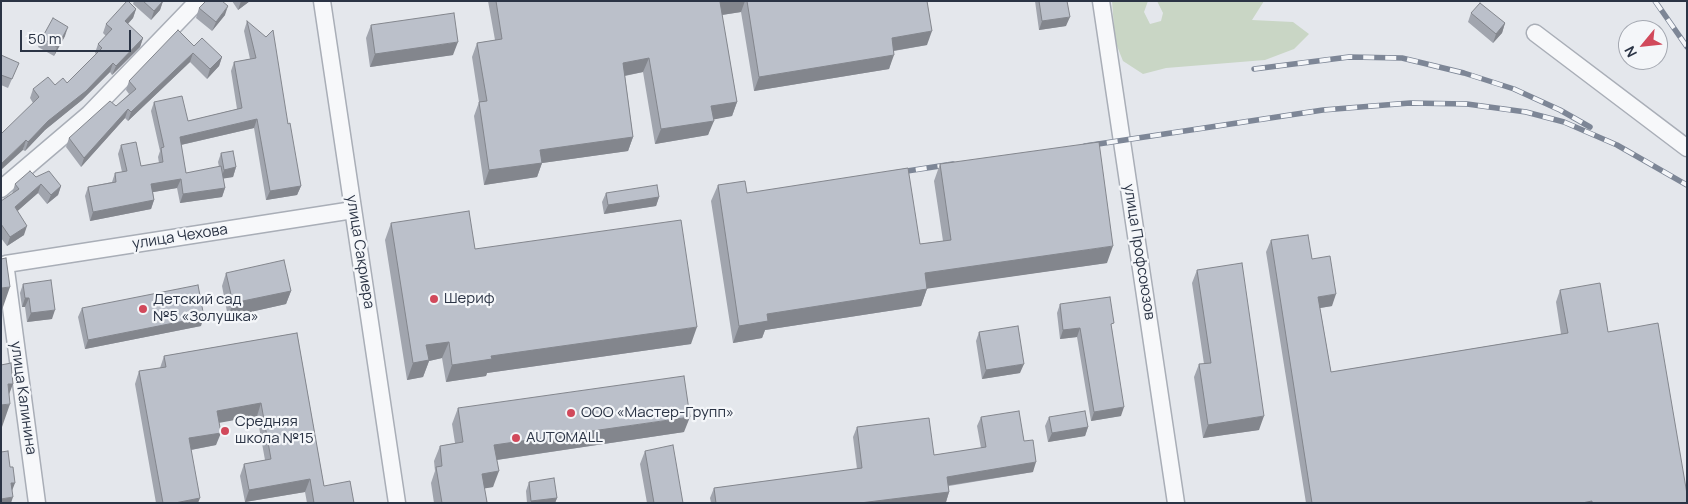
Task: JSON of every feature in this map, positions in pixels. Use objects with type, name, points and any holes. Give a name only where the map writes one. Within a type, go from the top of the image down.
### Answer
[{"type":"street","points":[[1,188],[89,114],[198,1]]},
{"type":"street","name":"улица Сакриера","points":[[322,1],[398,503]]},
{"type":"street","name":"улица Профсоюзов","points":[[1101,1],[1176,503]]},
{"type":"street","points":[[1535,33],[1687,148]]},
{"type":"street","name":"улица Чехова","points":[[4,261],[354,210]]},
{"type":"street","name":"улица Калинина","points":[[4,261],[37,503]]},
{"type":"green space","points":[[1112,1],[1148,1],[1144,12],[1150,24],[1161,21],[1163,13],[1157,1],[1264,1],[1252,20],[1293,22],[1309,34],[1294,49],[1265,60],[1166,68],[1143,74],[1123,61],[1115,41]]},
{"type":"building","points":[[127,1],[136,9],[125,21],[143,38],[116,66],[113,63],[86,91],[48,121],[28,142],[26,140],[1,164],[1,134],[39,97],[33,89],[48,77],[55,85],[63,78],[67,83],[102,48],[98,44],[112,29],[106,24]]},
{"type":"building","points":[[143,1],[163,1],[154,11]]},
{"type":"building","points":[[206,1],[222,1],[228,6],[216,22],[199,8]]},
{"type":"building","points":[[496,1],[723,1],[720,2],[737,102],[711,106],[714,121],[661,129],[649,58],[623,63],[633,137],[540,150],[542,163],[489,170],[479,102],[487,101],[477,43],[502,39]]},
{"type":"building","points":[[747,1],[927,1],[932,31],[892,38],[894,55],[759,77]]},
{"type":"building","points":[[1039,1],[1067,1],[1070,17],[1042,21]]},
{"type":"building","points":[[1480,3],[1505,23],[1496,34],[1471,13]]},
{"type":"building","points":[[454,13],[458,42],[375,54],[371,25]]},
{"type":"building","points":[[53,18],[68,27],[57,47],[42,38]]},
{"type":"building","points":[[247,21],[266,37],[273,30],[288,124],[290,123],[301,186],[270,191],[257,119],[180,137],[186,173],[221,166],[225,188],[183,194],[181,179],[151,184],[154,200],[93,212],[88,187],[116,182],[115,173],[127,171],[121,145],[136,142],[141,166],[163,162],[161,148],[164,147],[154,102],[182,96],[188,121],[242,108],[234,62],[256,58]]},
{"type":"building","points":[[178,30],[194,46],[202,38],[222,57],[210,69],[193,53],[131,112],[128,109],[84,158],[69,138],[110,101],[116,106],[136,89],[129,81]]},
{"type":"building","points":[[1,55],[19,63],[12,79],[1,75]]},
{"type":"building","points":[[1099,142],[1113,246],[925,273],[927,289],[767,314],[768,321],[739,326],[718,185],[745,181],[747,193],[908,168],[920,244],[951,240],[940,164]]},
{"type":"building","points":[[233,151],[236,167],[224,170],[221,153]]},
{"type":"building","points":[[30,171],[36,177],[49,171],[61,186],[51,195],[41,184],[15,207],[27,226],[10,237],[1,224],[1,201],[19,189],[15,184]]},
{"type":"building","points":[[657,185],[659,197],[608,205],[606,193]]},
{"type":"building","points":[[469,211],[475,249],[681,220],[697,327],[491,356],[492,359],[452,365],[449,342],[426,345],[429,360],[413,363],[391,223]]},
{"type":"building","points":[[1308,235],[1312,259],[1330,256],[1336,294],[1318,297],[1331,372],[1568,333],[1560,290],[1600,283],[1608,332],[1658,323],[1687,503],[1592,503],[1592,501],[1582,503],[1312,503],[1271,240]]},
{"type":"building","points":[[6,258],[10,287],[1,288],[1,259]]},
{"type":"building","points":[[284,260],[291,291],[233,303],[226,273]]},
{"type":"building","points":[[1242,263],[1264,416],[1208,425],[1199,364],[1211,363],[1197,270]]},
{"type":"building","points":[[51,280],[55,310],[31,313],[29,298],[25,298],[23,284]]},
{"type":"building","points":[[198,285],[204,317],[88,340],[82,308]]},
{"type":"building","points":[[1110,297],[1114,323],[1111,324],[1124,407],[1094,412],[1080,328],[1063,330],[1060,304]]},
{"type":"building","points":[[1018,326],[1024,364],[986,370],[979,332]]},
{"type":"building","name":"Средняя школа №15","points":[[297,333],[324,486],[350,481],[354,503],[314,503],[310,479],[249,490],[244,464],[271,459],[261,403],[217,411],[221,433],[189,438],[200,498],[175,503],[163,503],[139,371],[166,367],[164,356]]},
{"type":"building","points":[[11,363],[13,384],[8,384],[10,404],[1,405],[1,365]]},
{"type":"building","points":[[684,376],[690,417],[494,445],[499,471],[482,474],[487,502],[442,503],[436,467],[442,466],[440,446],[463,442],[458,408]]},
{"type":"building","points":[[1019,411],[1024,441],[1033,440],[1036,462],[947,477],[949,492],[860,503],[716,503],[714,488],[862,468],[857,427],[929,418],[934,455],[986,447],[981,417]]},
{"type":"building","points":[[1085,411],[1088,427],[1052,433],[1049,417]]},
{"type":"building","points":[[673,445],[683,503],[654,503],[645,451]]},
{"type":"building","points":[[8,451],[15,483],[11,483],[13,497],[1,499],[1,452]]},
{"type":"building","points":[[554,478],[557,498],[531,501],[529,482]]},
{"type":"railway","points":[[1655,1],[1687,47]]},
{"type":"railway","points":[[1254,69],[1349,57],[1402,58],[1464,73],[1514,89],[1560,110],[1590,127]]},
{"type":"railway","points":[[1085,146],[1323,110],[1410,103],[1467,104],[1526,112],[1564,122],[1617,145],[1687,185]]},
{"type":"railway","points":[[894,173],[953,164]]},
{"type":"place","name":"Шериф","points":[[434,299]]},
{"type":"place","name":"Детский сад №5 «Золушка»","points":[[143,309]]},
{"type":"place","name":"ООО «Мастер-Групп»","points":[[571,413]]},
{"type":"place","name":"Средняя школа №15","points":[[225,431]]},
{"type":"place","name":"AUTOMALL","points":[[516,438]]}]
